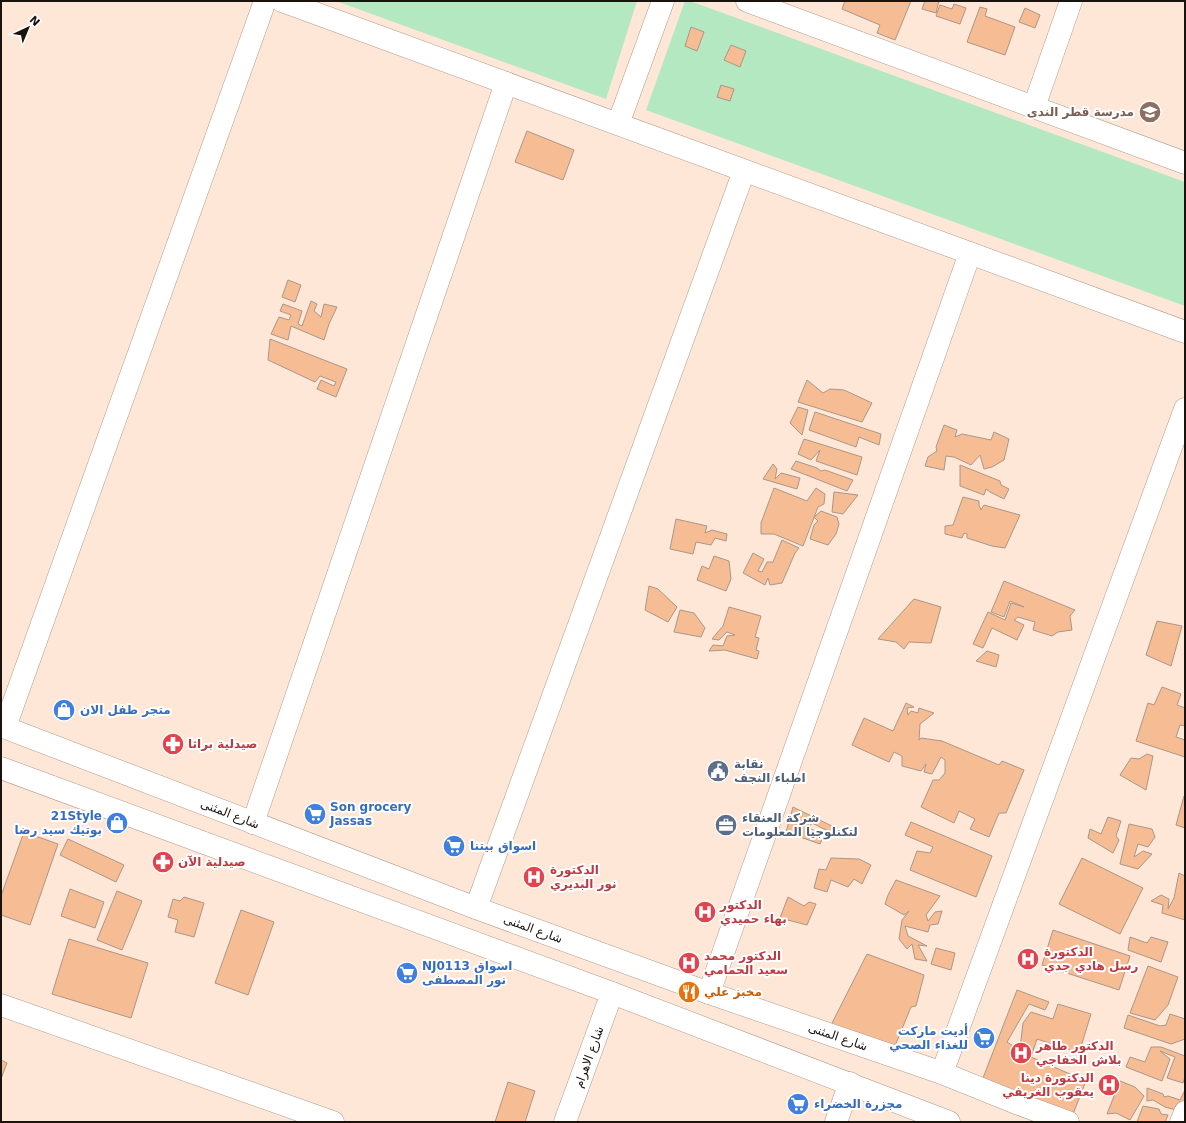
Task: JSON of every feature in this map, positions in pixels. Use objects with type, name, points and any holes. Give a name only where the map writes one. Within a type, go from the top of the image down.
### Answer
[{"type":"street","points":[[3,726],[265,1]]},
{"type":"street","points":[[282,1],[1185,332]]},
{"type":"street","points":[[618,124],[663,1]]},
{"type":"street","points":[[747,1],[795,9],[1034,107],[1185,163]]},
{"type":"street","points":[[1034,107],[1071,1]]},
{"type":"street","points":[[253,823],[506,83]]},
{"type":"street","points":[[476,908],[744,170]]},
{"type":"street","points":[[709,993],[970,253]]},
{"type":"street","points":[[942,1073],[1185,409]]},
{"type":"street","name":"شارع المثنى","points":[[3,726],[476,908],[709,993],[942,1073],[1024,1113],[1068,1122]]},
{"type":"street","points":[[1,768],[612,993],[949,1122]]},
{"type":"street","name":"شارع الاهرام","points":[[565,1122],[612,993]]},
{"type":"street","points":[[1,1005],[306,1118],[333,1122]]},
{"type":"street","points":[[836,1122],[850,1083]]},
{"type":"street","points":[[1181,1122],[1185,1112]]},
{"type":"green space","points":[[336,1],[637,1],[606,99]]},
{"type":"green space","points":[[685,1],[690,1],[1185,182],[1185,306],[646,110]]},
{"type":"building","points":[[845,1],[911,1],[895,40],[877,33],[880,25],[842,9]]},
{"type":"building","points":[[925,1],[939,1],[936,13],[922,9]]},
{"type":"building","points":[[954,4],[966,8],[960,24],[936,16],[940,5],[952,9]]},
{"type":"building","points":[[980,7],[987,9],[985,16],[1015,27],[1005,55],[967,42]]},
{"type":"building","points":[[1025,8],[1040,15],[1035,28],[1019,22]]},
{"type":"building","points":[[691,27],[704,32],[697,51],[685,46]]},
{"type":"building","points":[[731,45],[746,51],[740,67],[724,60]]},
{"type":"building","points":[[721,85],[734,89],[730,101],[717,97]]},
{"type":"building","points":[[527,131],[574,150],[563,180],[515,162]]},
{"type":"building","points":[[288,280],[301,285],[295,302],[282,297]]},
{"type":"building","points":[[311,301],[317,304],[314,311],[321,317],[324,304],[337,307],[329,324],[324,340],[291,326],[288,340],[271,334],[279,317],[289,320],[291,315],[280,311],[283,304],[302,311],[298,324],[302,326]]},
{"type":"building","points":[[270,339],[347,369],[336,397],[317,389],[321,380],[334,386],[336,382],[320,376],[315,382],[268,360]]},
{"type":"building","points":[[807,380],[823,393],[830,389],[844,390],[872,403],[862,422],[798,402]]},
{"type":"building","points":[[798,407],[808,410],[802,435],[790,423]]},
{"type":"building","points":[[815,412],[881,434],[879,445],[859,437],[856,447],[809,430]]},
{"type":"building","points":[[944,425],[957,430],[955,437],[962,434],[991,440],[994,432],[1009,439],[1004,460],[992,467],[984,469],[980,455],[971,465],[954,457],[946,456],[944,470],[925,466],[928,457],[937,451],[936,447]]},
{"type":"building","points":[[804,439],[862,457],[857,475],[816,461],[820,450],[811,460],[798,454]]},
{"type":"building","points":[[796,461],[817,468],[821,471],[825,470],[853,480],[847,491],[791,469]]},
{"type":"building","points":[[773,464],[777,469],[775,479],[781,473],[800,478],[797,489],[763,479]]},
{"type":"building","points":[[960,465],[1000,481],[1001,485],[1009,489],[1004,499],[986,489],[984,495],[960,486]]},
{"type":"building","points":[[774,488],[807,501],[816,488],[825,494],[824,504],[818,507],[803,546],[774,534],[761,534],[761,523]]},
{"type":"building","points":[[834,492],[858,495],[843,514],[832,512]]},
{"type":"building","points":[[963,497],[979,501],[981,510],[984,505],[1020,515],[1005,548],[992,546],[967,538],[967,534],[964,533],[962,538],[945,534],[945,526],[953,525]]},
{"type":"building","points":[[821,511],[837,517],[839,524],[836,534],[828,545],[810,539],[814,525],[818,521],[814,517]]},
{"type":"building","points":[[676,519],[707,526],[705,533],[712,530],[727,534],[726,541],[715,538],[711,545],[696,542],[693,554],[670,549]]},
{"type":"building","points":[[782,540],[799,548],[795,553],[782,583],[770,585],[768,578],[765,585],[743,573],[753,553],[764,559],[758,571],[762,572],[767,562],[773,562]]},
{"type":"building","points":[[714,556],[729,561],[731,579],[726,591],[697,580],[702,566],[709,569]]},
{"type":"building","points":[[1004,581],[1075,610],[1070,616],[1072,630],[1058,632],[1052,636],[1033,630],[1035,622],[1018,617],[1014,620],[1024,625],[1017,640],[992,628],[983,648],[973,644],[988,612],[1005,620],[1011,603],[1024,607],[1010,601],[1004,617],[991,612]]},
{"type":"building","points":[[649,586],[658,589],[677,607],[668,622],[645,610]]},
{"type":"building","points":[[914,599],[941,607],[931,643],[909,642],[904,649],[896,642],[878,639]]},
{"type":"building","points":[[729,607],[761,616],[755,637],[759,638],[756,650],[759,651],[757,659],[725,650],[709,651],[713,645],[723,646],[727,636],[735,635],[727,632],[719,640],[712,639],[723,626]]},
{"type":"building","points":[[680,610],[694,613],[705,628],[701,637],[674,632]]},
{"type":"building","points":[[1157,621],[1182,626],[1171,666],[1146,655]]},
{"type":"building","points":[[987,651],[999,655],[996,667],[976,661]]},
{"type":"building","points":[[1162,687],[1181,694],[1177,705],[1185,708],[1185,726],[1180,725],[1176,737],[1185,740],[1185,757],[1136,741],[1148,703],[1154,705]]},
{"type":"building","points":[[906,703],[914,707],[907,708],[908,715],[911,711],[918,713],[919,708],[934,713],[920,724],[919,740],[921,738],[942,741],[999,765],[1002,761],[1024,770],[1006,813],[999,813],[989,837],[970,829],[975,819],[959,811],[954,823],[921,807],[933,780],[939,780],[945,773],[945,760],[941,757],[932,774],[924,772],[926,764],[921,771],[902,766],[902,756],[894,752],[889,762],[852,745],[864,718],[893,731]]},
{"type":"building","points":[[1147,754],[1153,756],[1146,790],[1120,775],[1131,758],[1139,759]]},
{"type":"building","points":[[1184,796],[1185,797],[1185,828],[1176,825]]},
{"type":"building","points":[[793,807],[838,829],[834,834],[812,823],[809,828],[824,835],[820,844],[786,832]]},
{"type":"building","points":[[1108,817],[1121,821],[1116,836],[1119,840],[1113,853],[1088,838],[1090,829],[1101,834]]},
{"type":"building","points":[[911,822],[992,856],[976,897],[910,870],[917,851],[930,853],[933,847],[905,835]]},
{"type":"building","points":[[1129,824],[1152,829],[1155,837],[1148,847],[1138,844],[1134,857],[1143,851],[1152,854],[1138,869],[1120,864]]},
{"type":"building","points":[[24,832],[58,844],[30,925],[1,915],[1,896]]},
{"type":"building","points":[[68,839],[124,865],[116,882],[60,855]]},
{"type":"building","points":[[831,858],[859,859],[871,865],[862,884],[854,879],[848,887],[831,880],[827,892],[814,888],[819,869],[826,870]]},
{"type":"building","points":[[1082,858],[1143,888],[1120,934],[1059,904]]},
{"type":"building","points":[[1179,873],[1185,876],[1185,920],[1162,913],[1163,905],[1151,901],[1161,895],[1169,899],[1168,909],[1174,898]]},
{"type":"building","points":[[896,880],[940,896],[926,915],[928,921],[935,912],[942,911],[938,924],[930,925],[928,932],[905,926],[908,936],[927,946],[918,945],[927,961],[915,959],[912,944],[907,949],[899,939],[902,920],[909,911],[904,915],[885,904]]},
{"type":"building","points":[[70,889],[104,902],[95,928],[61,916]]},
{"type":"building","points":[[117,891],[142,901],[122,950],[97,940]]},
{"type":"building","points":[[184,897],[204,903],[194,937],[175,932],[178,920],[168,917],[173,899],[180,901]]},
{"type":"building","points":[[788,897],[804,906],[809,902],[816,904],[807,925],[780,918]]},
{"type":"building","points":[[241,910],[274,922],[248,995],[215,983]]},
{"type":"building","points":[[1053,930],[1130,956],[1119,990],[1042,965]]},
{"type":"building","points":[[1130,937],[1147,943],[1151,937],[1168,942],[1161,962],[1128,950]]},
{"type":"building","points":[[69,939],[148,963],[131,1018],[52,994]]},
{"type":"building","points":[[936,948],[955,953],[951,970],[931,964]]},
{"type":"building","points":[[867,954],[924,975],[916,1006],[911,1007],[888,1063],[825,1037]]},
{"type":"building","points":[[1148,966],[1178,977],[1168,1005],[1155,1020],[1130,1013]]},
{"type":"building","points":[[1017,990],[1049,1002],[1045,1010],[1029,1004],[1007,1042],[1031,1057],[1086,1081],[1073,1114],[983,1078]]},
{"type":"building","points":[[1058,1004],[1091,1014],[1079,1053],[1037,1039],[1032,1054],[1020,1048],[1023,1023],[1031,1012],[1053,1019]]},
{"type":"building","points":[[1170,1014],[1185,1019],[1185,1039],[1171,1044],[1124,1028],[1128,1015],[1160,1026],[1166,1025]]},
{"type":"building","points":[[1151,1047],[1161,1047],[1185,1056],[1185,1077],[1183,1083],[1167,1078],[1175,1057],[1160,1051],[1170,1059],[1162,1081],[1126,1067],[1130,1057],[1145,1062]]},
{"type":"building","points":[[1,1060],[7,1063],[1,1079]]},
{"type":"building","points":[[1120,1081],[1135,1087],[1144,1096],[1130,1120],[1116,1113],[1107,1114]]},
{"type":"building","points":[[508,1082],[535,1091],[525,1122],[495,1122]]},
{"type":"building","points":[[1147,1088],[1163,1094],[1164,1097],[1168,1096],[1180,1100],[1185,1090],[1185,1099],[1182,1106],[1176,1110],[1165,1107],[1153,1100],[1147,1101]]},
{"type":"building","points":[[1143,1106],[1159,1109],[1161,1114],[1168,1115],[1165,1122],[1137,1122]]},
{"type":"place","name":"مدرسة قطر الندى","points":[[1150,112]]},
{"type":"place","name":"متجر طفل الان","points":[[64,710]]},
{"type":"place","name":"صيدلية براثا","points":[[173,744]]},
{"type":"place","name":"نقابة اطباء النجف","points":[[718,771]]},
{"type":"place","name":"Son grocery Jassas","points":[[315,814]]},
{"type":"place","name":"21Style بوتيك سيد رضا","points":[[117,823]]},
{"type":"place","name":"شركة العنقاء لتكنلوجيا المعلومات","points":[[726,825]]},
{"type":"place","name":"اسواق بيتنا","points":[[454,846]]},
{"type":"place","name":"صيدلية الآن","points":[[163,862]]},
{"type":"place","name":"الدكتورة نور البديري","points":[[534,877]]},
{"type":"place","name":"الدكتور بهاء حميدي","points":[[705,912]]},
{"type":"place","name":"الدكتورة رسل هادي جدي","points":[[1028,959]]},
{"type":"place","name":"الدكتور محمد سعيد الحمامي","points":[[689,963]]},
{"type":"place","name":"NJ0113 اسواق نور المصطفى","points":[[407,973]]},
{"type":"place","name":"مخبز علي","points":[[689,992]]},
{"type":"place","name":"أديت ماركت للغذاء الصحي","points":[[984,1038]]},
{"type":"place","name":"الدكتور طاهر بلاش الخفاجي","points":[[1021,1053]]},
{"type":"place","name":"الدكتورة دينا يعقوب الغريفي","points":[[1109,1085]]},
{"type":"place","name":"مجزرة الخضراء","points":[[798,1104]]}]
